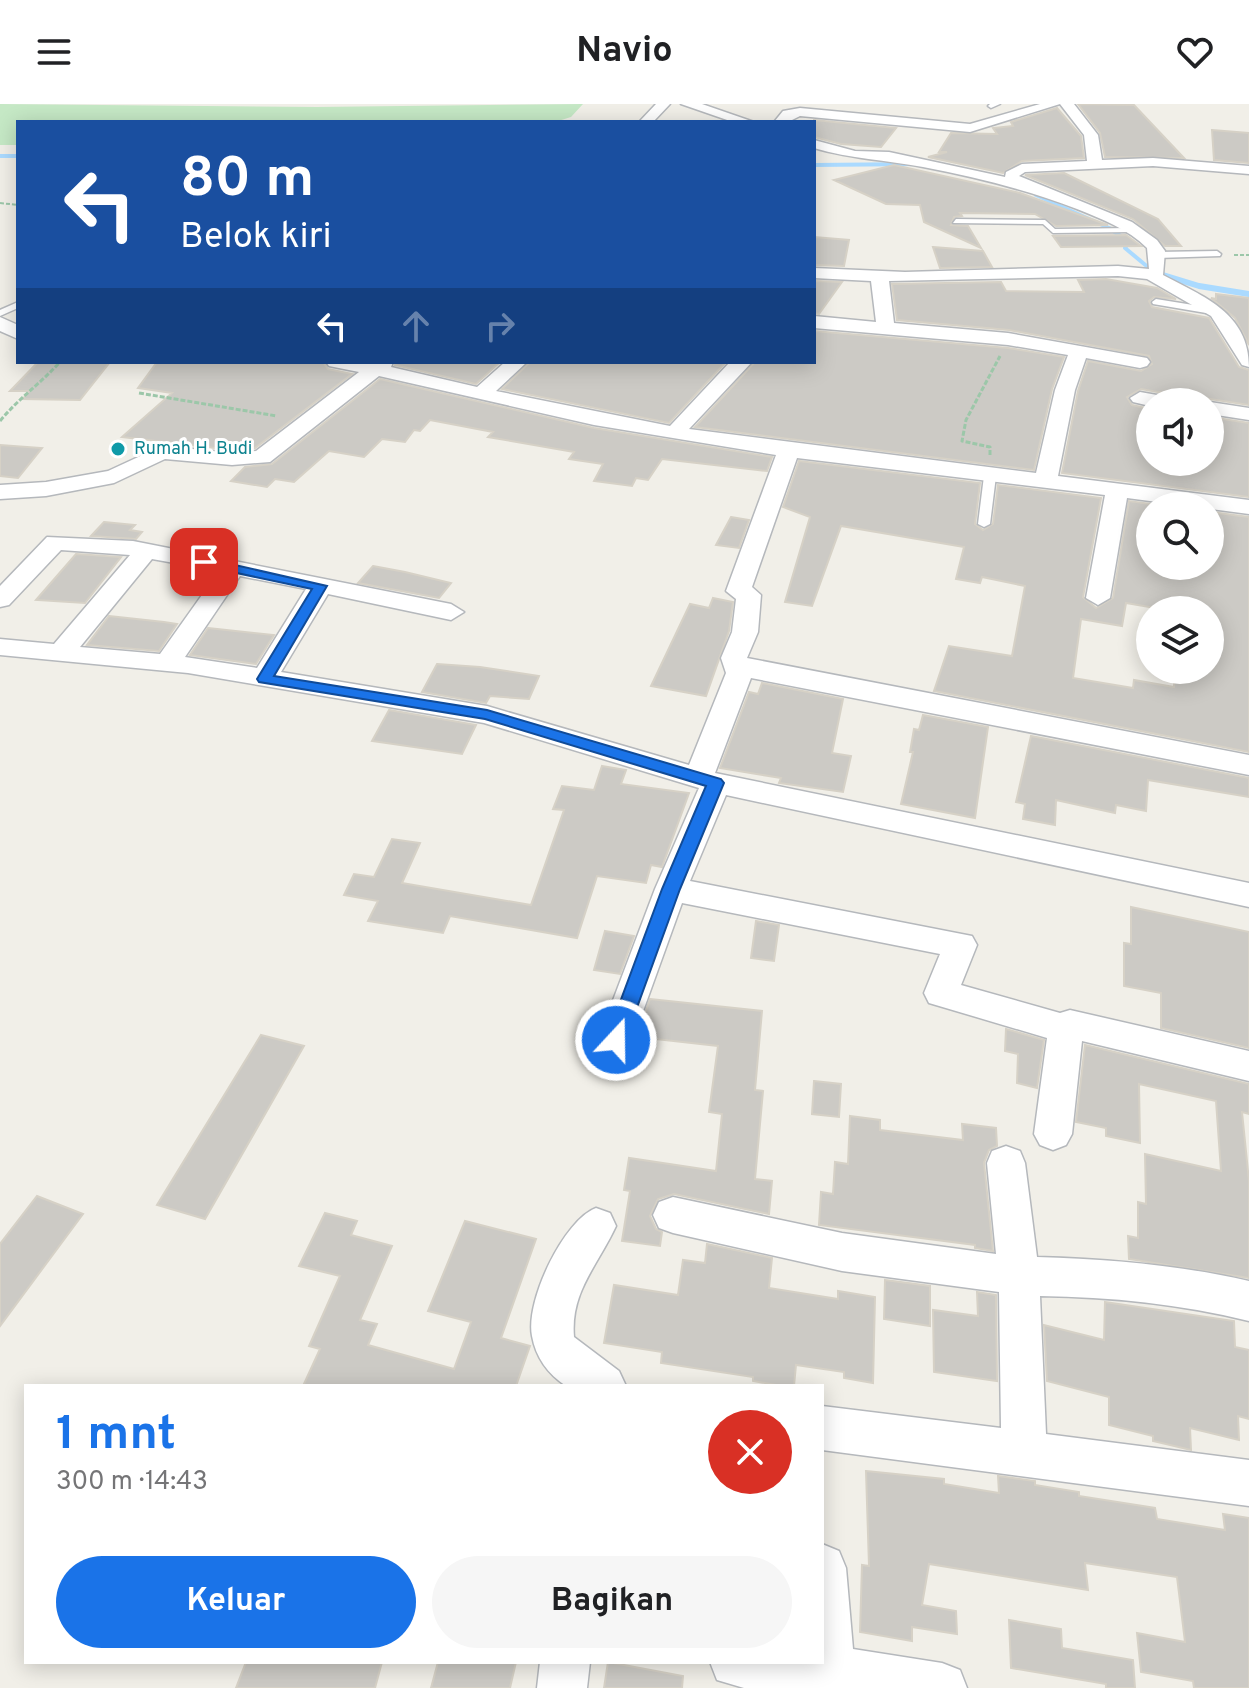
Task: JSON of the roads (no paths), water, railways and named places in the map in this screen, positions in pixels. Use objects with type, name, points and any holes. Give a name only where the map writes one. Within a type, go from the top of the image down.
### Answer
[{"type":"street","points":[[648,120],[663,104]]},
{"type":"street","points":[[688,104],[740,120]]},
{"type":"street","points":[[783,120],[788,114],[800,112],[970,128],[1054,104]]},
{"type":"street","points":[[1067,104],[1091,135],[1095,164]]},
{"type":"street","points":[[970,128],[954,147],[954,159],[1053,194],[1128,234],[1152,243],[1160,282],[1218,312],[1249,316]]},
{"type":"street","points":[[816,145],[843,153],[869,156],[898,156],[905,150]]},
{"type":"street","points":[[869,156],[882,161],[917,162],[996,181],[1095,164],[1167,162],[1249,170]]},
{"type":"street","points":[[816,273],[920,277],[1118,271],[1157,266]]},
{"type":"street","points":[[879,275],[886,330]]},
{"type":"street","points":[[1218,312],[1249,361]]},
{"type":"street","points":[[816,322],[1008,339],[1140,362]]},
{"type":"street","points":[[1045,483],[1075,330]]},
{"type":"street","points":[[358,364],[381,366],[632,426],[789,450],[1249,507]]},
{"type":"street","points":[[483,392],[515,364]]},
{"type":"street","points":[[676,432],[722,379],[740,364]]},
{"type":"street","points":[[0,492],[46,489],[114,476],[162,452],[255,459],[268,453],[306,420],[381,366]]},
{"type":"street","points":[[1224,410],[1249,414]]},
{"type":"street","points":[[616,1040],[708,781],[739,673],[734,658],[745,632],[749,595],[738,591],[789,450]]},
{"type":"street","points":[[1098,598],[1117,489]]},
{"type":"street","points":[[0,600],[55,542],[133,548],[144,553],[234,567],[451,612]]},
{"type":"street","points":[[61,653],[144,553]]},
{"type":"street","points":[[167,663],[234,567]]},
{"type":"street","points":[[264,679],[320,586]]},
{"type":"street","points":[[0,647],[167,663],[487,715],[708,781],[1249,895]]},
{"type":"street","points":[[737,667],[905,697],[1121,744],[1249,765]]},
{"type":"street","points":[[671,889],[960,945],[941,993],[1066,1029]]},
{"type":"street","points":[[1053,1134],[1066,1029],[1070,1024],[1249,1066]]},
{"type":"street","points":[[1006,1163],[1019,1276],[1024,1452]]},
{"type":"street","points":[[673,1215],[842,1252],[1019,1276],[1112,1278],[1202,1290],[1249,1301]]},
{"type":"street","points":[[596,1226],[576,1255],[555,1300],[553,1328],[559,1353],[601,1384]]},
{"type":"street","points":[[824,1428],[1249,1483]]},
{"type":"street","points":[[824,1594],[830,1671]]},
{"type":"street","points":[[562,1688],[565,1664]]},
{"type":"street","points":[[757,1664],[830,1671],[942,1688]]},
{"type":"lane","points":[[956,221],[1068,222]]},
{"type":"lane","points":[[1045,222],[1051,231],[1128,234]]},
{"type":"lane","points":[[1099,239],[1128,234]]},
{"type":"lane","points":[[1157,266],[1217,254]]},
{"type":"lane","points":[[1156,302],[1218,312]]},
{"type":"lane","points":[[984,524],[990,476]]},
{"type":"lane","points":[[731,1688],[736,1664]]},
{"type":"waterway","points":[[0,156],[16,156]]},
{"type":"waterway","points":[[816,165],[919,164]]},
{"type":"waterway","points":[[1036,195],[1109,228],[1129,242],[1125,248],[1149,268],[1165,276]]},
{"type":"waterway","points":[[1165,276],[1199,286],[1249,294]]},
{"type":"place","name":"Rumah H. Budi","points":[[118,449]]}]
